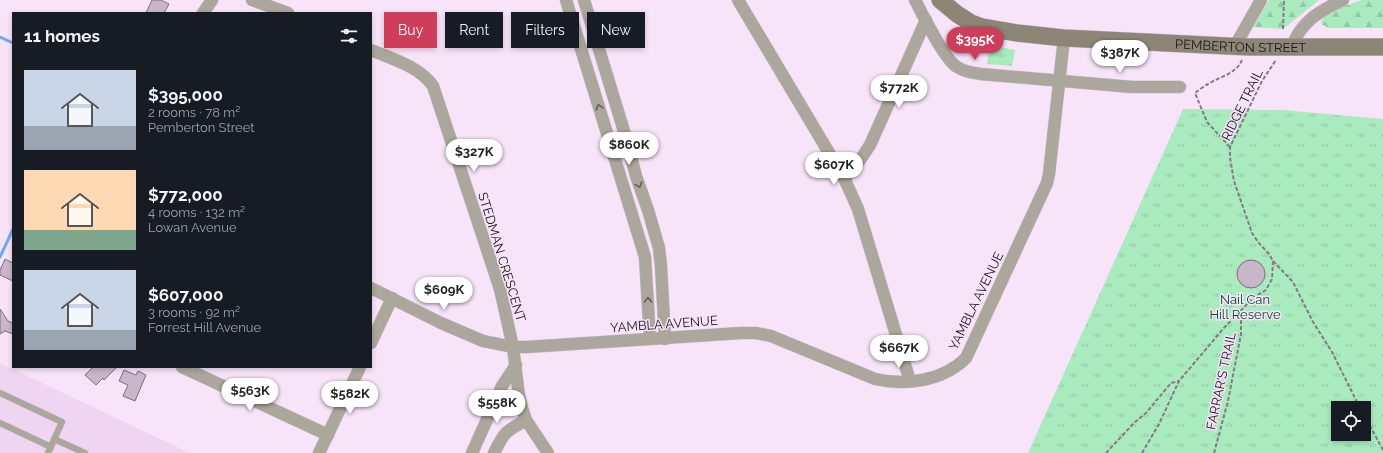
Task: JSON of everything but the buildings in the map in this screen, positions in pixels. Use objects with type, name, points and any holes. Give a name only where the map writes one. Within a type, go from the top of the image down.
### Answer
[{"type":"main road","name":"PEMBERTON STREET","points":[[940,0],[956,14],[971,23],[982,27],[1017,33],[1064,38],[1241,46],[1383,47]]},
{"type":"street","points":[[202,12],[203,0]]},
{"type":"street","points":[[203,12],[212,0]]},
{"type":"street","points":[[252,0],[283,11]]},
{"type":"street","points":[[266,0],[283,11]]},
{"type":"street","points":[[566,0],[645,257],[647,268],[650,339]]},
{"type":"street","points":[[584,0],[636,176],[657,241],[661,266],[665,339]]},
{"type":"street","points":[[738,0],[844,178],[858,209],[910,381]]},
{"type":"street","points":[[915,0],[948,57],[955,66],[965,71],[981,74],[1059,79],[1132,87],[1180,87]]},
{"type":"street","points":[[1241,46],[1261,0]]},
{"type":"street","points":[[1286,47],[1304,25],[1323,10],[1344,0]]},
{"type":"street","points":[[844,178],[856,166],[870,145],[926,20]]},
{"type":"street","name":"YAMBLA AVENUE","points":[[372,288],[472,337],[495,344],[513,347],[760,333],[771,336],[875,379],[889,382],[910,381],[935,377],[959,365],[966,358],[1047,183],[1064,38]]},
{"type":"street","name":"STEDMAN CRESCENT","points":[[372,50],[415,70],[427,78],[433,86],[500,289],[513,347],[519,396],[526,420],[548,453]]},
{"type":"street","points":[[372,341],[392,298]]},
{"type":"street","points":[[472,453],[502,386],[516,365]]},
{"type":"street","points":[[184,368],[328,435]]},
{"type":"street","points":[[319,453],[360,368]]},
{"type":"street","points":[[494,453],[503,434],[526,420]]},
{"type":"lane","points":[[0,393],[62,422],[50,450],[0,423]]},
{"type":"lane","points":[[54,440],[85,453]]},
{"type":"path","points":[[1283,29],[1284,0]]},
{"type":"path","points":[[1230,147],[1207,122],[1195,93],[1209,83],[1235,70],[1240,63],[1241,46]]},
{"type":"path","name":"RIDGE TRAIL","points":[[1286,47],[1262,81],[1230,147],[1230,158],[1234,181],[1252,233],[1273,261],[1293,282],[1313,322],[1332,352],[1356,401]]},
{"type":"path","points":[[1142,453],[1159,424],[1179,381],[1223,329],[1254,297],[1266,290],[1270,285],[1272,279],[1273,261]]},
{"type":"path","name":"FARRAR'S TRAIL","points":[[1214,453],[1229,395],[1241,334],[1241,317],[1239,313]]},
{"type":"path","points":[[1106,453],[1134,423],[1146,413],[1171,383],[1179,381]]},
{"type":"path","points":[[1371,428],[1383,450]]},
{"type":"shaded area","points":[[0,363],[190,453],[0,453]]},
{"type":"green space","points":[[1269,0],[1319,0],[1283,29],[1253,27]]},
{"type":"green space","points":[[1361,0],[1383,0],[1383,28],[1329,28],[1321,24],[1324,14]]},
{"type":"green space","points":[[990,45],[1015,50],[1012,66],[987,64]]},
{"type":"green space","name":"Nail Can Hill Reserve","points":[[1183,109],[1283,110],[1383,119],[1383,453],[1028,453]]},
{"type":"waterway","points":[[0,37],[12,43]]},
{"type":"waterway","points":[[0,257],[12,231]]}]
